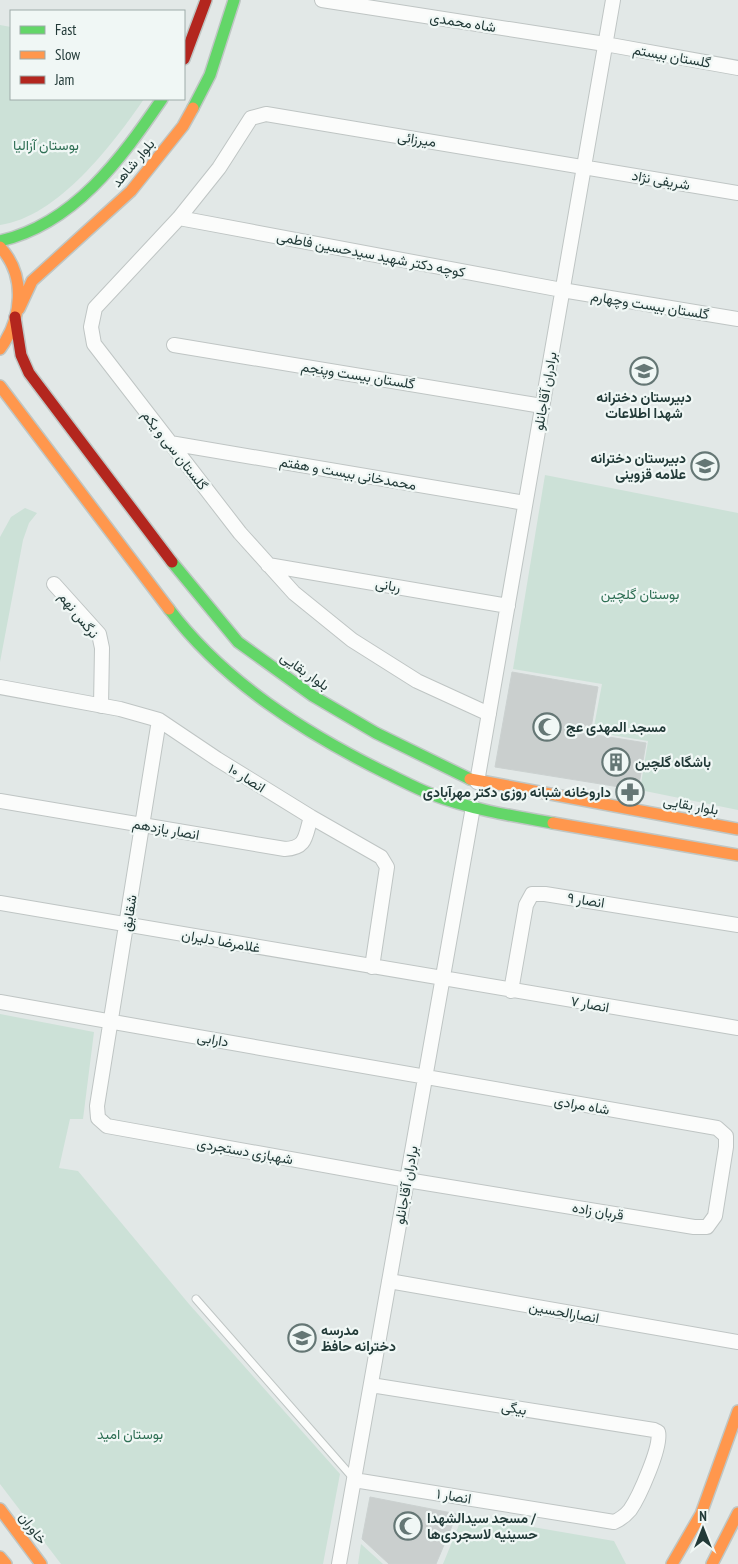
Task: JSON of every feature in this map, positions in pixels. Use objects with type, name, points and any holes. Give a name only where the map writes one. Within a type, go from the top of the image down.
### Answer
[{"type":"main road","points":[[185,57],[200,21],[206,0]]},
{"type":"main road","name":"بلوار شاهد","points":[[15,317],[32,281],[131,191],[183,126],[210,75],[234,0]]},
{"type":"main road","name":"بلوار شاهد","points":[[0,241],[22,238],[56,217],[92,187],[138,135],[161,100]]},
{"type":"main road","points":[[0,247],[13,261],[17,276],[15,317],[8,338],[0,349]]},
{"type":"main road","name":"بلوار بقایی","points":[[15,317],[21,355],[30,373],[188,584],[238,642],[313,696],[376,733],[445,768],[475,794],[537,821],[738,855]]},
{"type":"main road","name":"بلوار بقایی","points":[[0,386],[177,619],[230,674],[292,720],[352,756],[430,794],[475,794],[738,829]]},
{"type":"main road","points":[[0,402],[20,410]]},
{"type":"main road","points":[[672,1564],[701,1514],[738,1411]]},
{"type":"main road","name":"خاوران","points":[[0,1509],[41,1564]]},
{"type":"main road","points":[[712,1564],[738,1513]]},
{"type":"main road","points":[[0,1557],[6,1564]]},
{"type":"street","name":"شاه محمدی","points":[[322,0],[605,44]]},
{"type":"street","name":"برادران آقاجانلو","points":[[339,1564],[613,0]]},
{"type":"street","name":"گلستان بیستم","points":[[605,44],[738,68]]},
{"type":"street","name":"میرزائی","points":[[251,118],[266,114],[584,166]]},
{"type":"street","name":"گلستان سی و یکم","points":[[251,118],[219,168],[179,218],[95,308],[91,327],[94,344],[240,533],[294,593],[352,640],[417,681],[489,714]]},
{"type":"street","name":"شریفی نژاد","points":[[584,166],[738,193]]},
{"type":"street","name":"کوچه دکتر شهید سیدحسین فاطمی","points":[[179,218],[562,290]]},
{"type":"street","name":"گلستان بیست وچهارم","points":[[562,290],[738,319]]},
{"type":"street","name":"گلستان بیست وپنجم","points":[[174,345],[542,406]]},
{"type":"street","name":"محمدخانی بیست و هفتم","points":[[170,443],[526,503]]},
{"type":"street","name":"ربانی","points":[[268,564],[508,606]]},
{"type":"street","name":"نرگس نهم","points":[[54,584],[99,634],[102,648],[101,706]]},
{"type":"street","name":"انصار ۱۰","points":[[0,687],[101,706],[159,720],[217,760],[381,857],[388,868],[372,967]]},
{"type":"street","name":"شقایق","points":[[97,1106],[159,720]]},
{"type":"street","name":"انصار یازدهم","points":[[0,801],[284,849],[296,848],[303,843],[311,817]]},
{"type":"street","name":"انصار ۹","points":[[511,991],[526,905],[532,894],[545,894],[738,925]]},
{"type":"street","name":"غلامرضا دلیران","points":[[0,904],[442,979]]},
{"type":"street","name":"انصار ۷","points":[[442,979],[738,1028]]},
{"type":"street","name":"دارابی","points":[[0,1002],[425,1077]]},
{"type":"street","name":"شاه مرادی","points":[[425,1077],[717,1128],[726,1136],[726,1147]]},
{"type":"street","name":"شهبازی دستجردی","points":[[97,1106],[98,1118],[107,1126],[407,1180]]},
{"type":"street","name":"قربان زاده","points":[[407,1180],[694,1227],[707,1227],[715,1216],[726,1147]]},
{"type":"street","name":"انصارالحسین","points":[[389,1281],[738,1342]]},
{"type":"street","name":"بیگی","points":[[371,1384],[658,1432],[660,1437],[656,1453],[631,1508],[623,1518],[614,1522]]},
{"type":"street","name":"انصار ۱","points":[[354,1480],[614,1522]]},
{"type":"lane","points":[[196,1299],[354,1480]]},
{"type":"green space","name":"بوستان آزالیا","points":[[0,25],[10,27],[10,100],[143,100],[100,157],[63,193],[43,208],[22,219],[0,225]]},
{"type":"green space","name":"بوستان گلچین","points":[[545,475],[738,513],[738,810],[640,790],[648,741],[593,732],[602,684],[513,669]]},
{"type":"green space","points":[[25,508],[37,513],[29,523],[23,540],[0,662],[0,537],[11,517]]},
{"type":"green space","name":"بوستان امید","points":[[0,1014],[94,1032],[83,1119],[70,1119],[59,1168],[78,1171],[189,1304],[340,1474],[323,1564],[61,1564],[0,1484]]},
{"type":"green space","points":[[463,1515],[614,1541],[626,1564],[443,1564]]},
{"type":"green space","points":[[361,1544],[383,1564],[358,1564]]},
{"type":"building","name":"مسجد المهدی عج","points":[[512,672],[598,687],[590,734],[646,743],[638,790],[495,767]]},
{"type":"building","name":"مسجد سیدالشهدا / حسینیه لاسجردی‌ها","points":[[370,1497],[457,1514],[436,1564],[389,1564],[362,1539]]},
{"type":"traffic: fast","points":[[193,108],[210,75],[234,0]]},
{"type":"traffic: fast","points":[[0,241],[27,232],[51,220],[73,204],[112,166],[161,100]]},
{"type":"traffic: fast","points":[[172,562],[238,642],[313,696],[376,733],[470,779]]},
{"type":"traffic: fast","points":[[169,609],[215,660],[240,682],[296,723],[326,741],[425,792],[460,804],[553,823]]},
{"type":"traffic: slow","points":[[19,309],[32,281],[131,191],[183,126],[193,108]]},
{"type":"traffic: slow","points":[[0,247],[9,258],[18,284],[17,311],[13,324],[0,349]]},
{"type":"traffic: slow","points":[[0,386],[169,609]]},
{"type":"traffic: slow","points":[[470,779],[738,829]]},
{"type":"traffic: slow","points":[[553,823],[738,855]]},
{"type":"traffic: slow","points":[[672,1564],[701,1514],[738,1411]]},
{"type":"traffic: slow","points":[[0,1509],[41,1564]]},
{"type":"traffic: slow","points":[[712,1564],[738,1513]]},
{"type":"traffic: slow","points":[[0,1557],[6,1564]]},
{"type":"traffic: jam","points":[[185,56],[206,0]]},
{"type":"traffic: jam","points":[[15,317],[21,355],[29,373],[172,562]]},
{"type":"place","name":"دبیرستان دخترانه شهدا اطلاعات","points":[[644,371]]},
{"type":"place","name":"دبیرستان دخترانه علامه قزوینی","points":[[705,466]]},
{"type":"place","name":"مسجد المهدی عج","points":[[547,727]]},
{"type":"place","name":"باشگاه گلچین","points":[[616,762]]},
{"type":"place","name":"داروخانه شبانه روزی دکتر مهرآبادی","points":[[630,792]]},
{"type":"place","name":"مدرسه دخترانه حافظ","points":[[302,1338]]},
{"type":"place","name":"مسجد سیدالشهدا / حسینیه لاسجردی‌ها","points":[[408,1526]]}]
